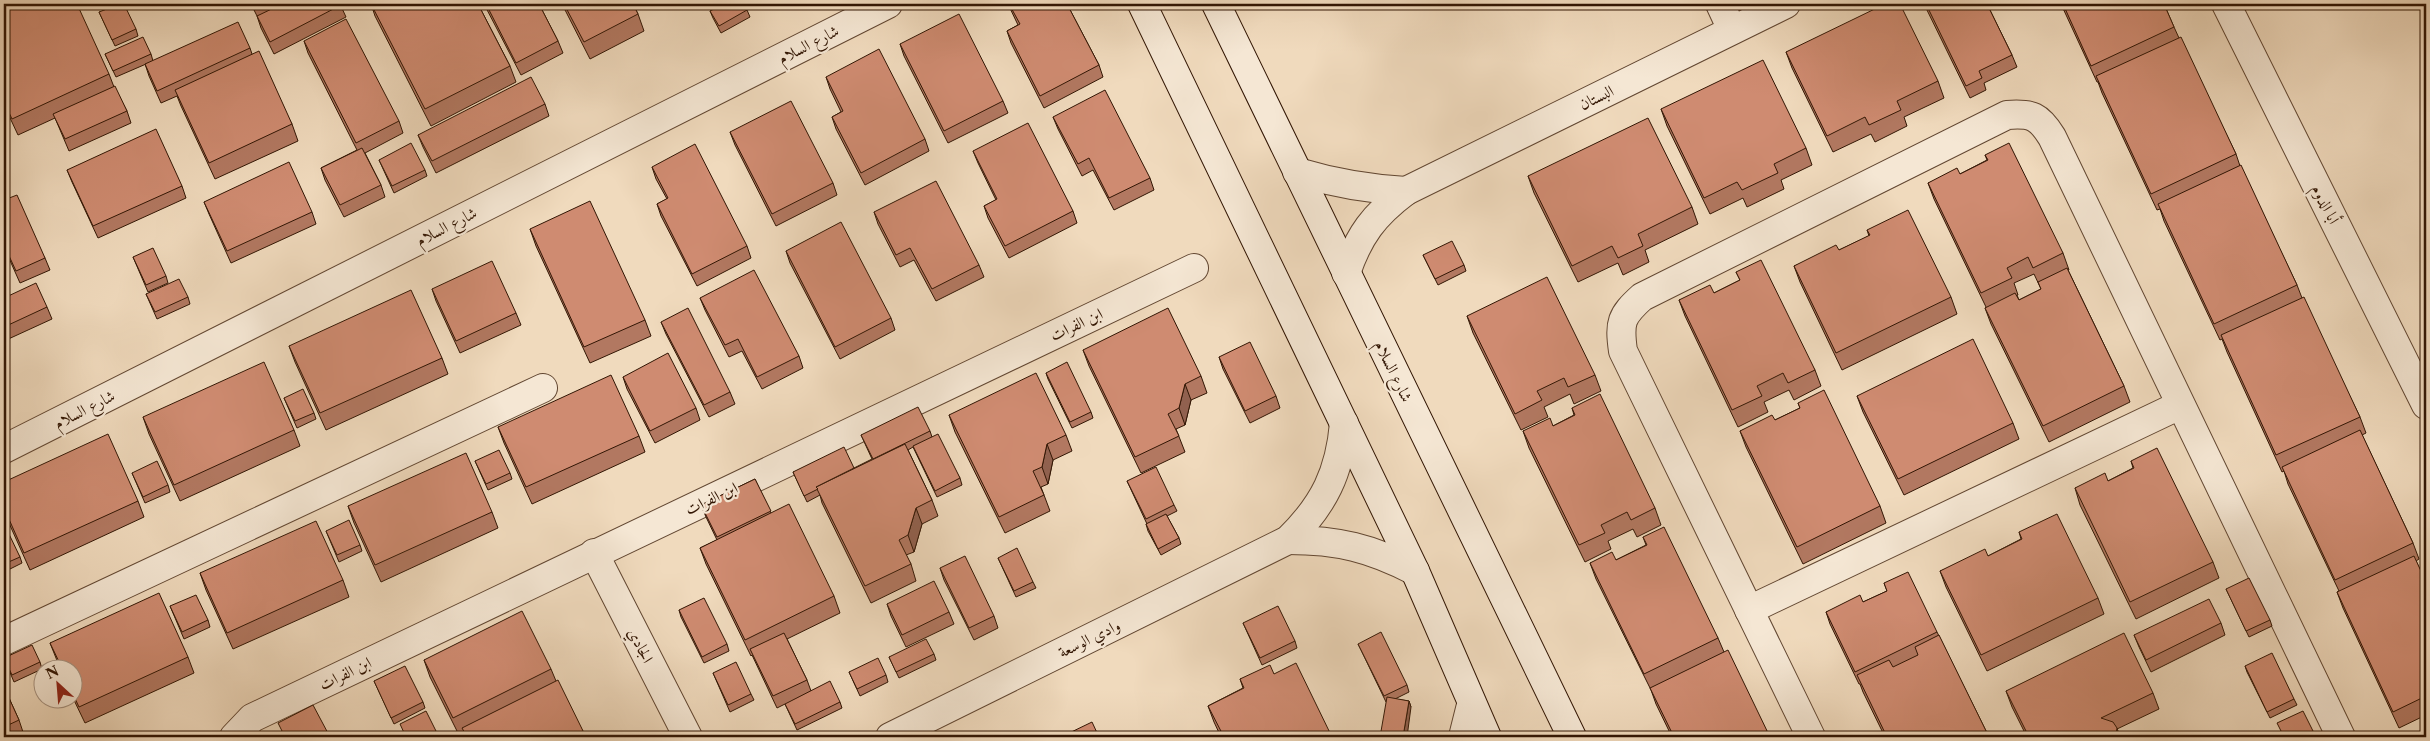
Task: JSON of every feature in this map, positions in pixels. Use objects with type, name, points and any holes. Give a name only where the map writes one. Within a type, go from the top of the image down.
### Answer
[{"type":"street","name":"شارع السلام","points":[[4,449],[888,4]]},
{"type":"street","points":[[1142,4],[1415,571],[1471,706],[1487,737]]},
{"type":"street","name":"شارع السلام","points":[[1216,4],[1572,737]]},
{"type":"street","points":[[1720,4],[1732,30]]},
{"type":"street","name":"البستان","points":[[1346,273],[1355,248],[1368,226],[1385,206],[1406,191],[1786,4]]},
{"type":"street","name":"أبا الدوم","points":[[2226,4],[2426,404]]},
{"type":"street","points":[[1811,737],[1623,351],[1620,331],[1624,312],[1642,296],[2007,115],[2025,113],[2042,121],[2052,137],[2341,737]]},
{"type":"street","name":"البستان","points":[[1297,172],[1332,183],[1369,189],[1406,191]]},
{"type":"street","name":"ابن الفرات","points":[[234,737],[252,718],[1194,268]]},
{"type":"street","points":[[4,642],[543,388]]},
{"type":"street","points":[[1749,610],[2180,405]]},
{"type":"street","name":"وادي الوسعة","points":[[890,737],[1288,540],[1309,519],[1328,489],[1340,453],[1344,423]]},
{"type":"street","name":"وادي الوسعة","points":[[1288,540],[1322,540],[1355,545],[1386,556],[1415,571]]},
{"type":"street","name":"الجادي","points":[[594,554],[688,737]]},
{"type":"street","points":[[1463,737],[1471,706]]},
{"type":"building","points":[[4,4],[77,4],[109,74],[12,119],[4,102]]},
{"type":"building","points":[[124,4],[136,29],[112,40],[99,12]]},
{"type":"building","points":[[253,4],[263,4],[255,8]]},
{"type":"building","points":[[282,4],[341,5],[270,42],[257,16]]},
{"type":"building","points":[[371,4],[478,4],[510,66],[425,109]]},
{"type":"building","points":[[486,4],[539,4],[558,41],[516,63]]},
{"type":"building","points":[[564,4],[633,4],[638,14],[584,42]]},
{"type":"building","points":[[724,4],[744,4],[747,10],[719,26],[710,11]]},
{"type":"building","points":[[1009,4],[1067,4],[1099,65],[1040,96],[1007,31],[1020,24]]},
{"type":"building","points":[[1885,4],[1900,4],[1938,81],[1897,101],[1901,110],[1869,125],[1865,117],[1827,136],[1786,52]]},
{"type":"building","points":[[1926,4],[1987,4],[2012,55],[1979,71],[1982,78],[1966,86]]},
{"type":"building","points":[[2063,4],[2164,4],[2174,27],[2091,66]]},
{"type":"building","points":[[959,14],[1003,101],[944,131],[900,44]]},
{"type":"building","points":[[346,19],[399,121],[356,143],[304,41]]},
{"type":"building","points":[[238,22],[250,48],[157,91],[145,64]]},
{"type":"building","points":[[143,37],[151,54],[113,71],[105,54]]},
{"type":"building","points":[[2181,37],[2236,154],[2151,194],[2096,76]]},
{"type":"building","points":[[879,49],[925,139],[861,173],[832,117],[843,111],[826,77]]},
{"type":"building","points":[[259,51],[292,124],[209,163],[175,90]]},
{"type":"building","points":[[1763,60],[1806,148],[1774,164],[1778,173],[1742,190],[1737,182],[1704,198],[1661,109]]},
{"type":"building","points":[[531,77],[545,104],[432,161],[418,135]]},
{"type":"building","points":[[115,86],[127,111],[65,139],[53,114]]},
{"type":"building","points":[[1105,90],[1150,178],[1109,198],[1089,158],[1078,164],[1053,117]]},
{"type":"building","points":[[791,101],[833,183],[772,214],[730,132]]},
{"type":"building","points":[[1648,118],[1692,207],[1638,234],[1643,246],[1618,258],[1612,246],[1572,266],[1528,176]]},
{"type":"building","points":[[1028,123],[1073,211],[1005,246],[984,206],[997,199],[973,151]]},
{"type":"building","points":[[156,129],[182,186],[93,226],[67,170]]},
{"type":"building","points":[[411,143],[425,170],[392,186],[379,160]]},
{"type":"building","points":[[2009,143],[2063,253],[2033,268],[2028,257],[2007,268],[2012,278],[1981,293],[1928,183],[1957,168],[1960,174],[1988,160],[1985,155]]},
{"type":"building","points":[[695,144],[747,246],[692,274],[657,204],[668,198],[652,167]]},
{"type":"building","points":[[362,148],[381,185],[340,205],[321,168]]},
{"type":"building","points":[[289,162],[312,212],[227,251],[204,202]]},
{"type":"building","points":[[2241,165],[2297,285],[2214,324],[2158,204]]},
{"type":"building","points":[[936,181],[979,265],[932,289],[910,248],[896,255],[874,212]]},
{"type":"building","points":[[17,195],[45,258],[16,271],[4,245],[4,200]]},
{"type":"building","points":[[590,201],[645,320],[584,347],[530,229]]},
{"type":"building","points":[[1908,210],[1951,297],[1836,353],[1794,266],[1836,245],[1839,250],[1870,235],[1867,230]]},
{"type":"building","points":[[841,222],[891,318],[835,347],[786,251]]},
{"type":"building","points":[[1452,241],[1464,265],[1435,279],[1423,255]]},
{"type":"building","points":[[153,248],[166,276],[146,285],[133,257]]},
{"type":"building","points":[[1761,260],[1815,370],[1788,383],[1783,373],[1757,386],[1762,396],[1732,410],[1679,300],[1710,285],[1714,293],[1740,280],[1736,272]]},
{"type":"building","points":[[492,261],[516,313],[456,341],[432,289]]},
{"type":"building","points":[[2067,268],[2124,386],[2043,426],[1985,308],[2015,293],[2019,300],[2041,289],[2038,282]]},
{"type":"building","points":[[754,270],[799,356],[757,377],[738,339],[725,345],[700,298]]},
{"type":"building","points":[[1547,277],[1595,375],[1568,387],[1564,378],[1537,391],[1542,400],[1515,414],[1467,316]]},
{"type":"building","points":[[179,279],[188,297],[155,312],[146,294]]},
{"type":"building","points":[[36,283],[47,307],[4,327],[4,298]]},
{"type":"building","points":[[411,290],[442,358],[320,413],[289,346]]},
{"type":"building","points":[[2304,297],[2360,417],[2276,455],[2221,335]]},
{"type":"building","points":[[688,308],[730,392],[704,405],[661,322]]},
{"type":"building","points":[[1168,308],[1201,376],[1185,384],[1179,408],[1168,414],[1179,436],[1135,457],[1083,350]]},
{"type":"building","points":[[1973,339],[2013,423],[1898,479],[1857,396]]},
{"type":"building","points":[[1250,342],[1276,396],[1245,411],[1219,357]]},
{"type":"building","points":[[668,353],[696,408],[650,431],[623,377]]},
{"type":"building","points":[[264,362],[294,430],[174,485],[143,417]]},
{"type":"building","points":[[1067,362],[1091,412],[1070,422],[1046,373]]},
{"type":"building","points":[[1036,373],[1066,435],[1047,444],[1042,467],[1033,471],[1044,495],[999,517],[949,415]]},
{"type":"building","points":[[611,375],[639,436],[526,487],[498,427]]},
{"type":"building","points":[[303,389],[314,413],[295,421],[284,398]]},
{"type":"building","points":[[1824,390],[1880,506],[1797,547],[1740,431],[1772,415],[1775,420],[1800,408],[1798,403]]},
{"type":"building","points":[[1600,394],[1655,508],[1631,520],[1627,512],[1601,525],[1605,533],[1579,545],[1523,431],[1550,418],[1553,426],[1575,415],[1572,408]]},
{"type":"building","points":[[918,407],[930,431],[873,459],[861,435]]},
{"type":"building","points":[[2360,430],[2413,543],[2335,580],[2282,467]]},
{"type":"building","points":[[108,434],[138,501],[24,553],[4,508],[4,482]]},
{"type":"building","points":[[938,434],[960,478],[935,491],[913,446]]},
{"type":"building","points":[[905,444],[932,500],[916,508],[908,535],[899,540],[911,564],[865,586],[816,487]]},
{"type":"building","points":[[844,447],[854,468],[816,487],[818,489],[804,496],[793,472]]},
{"type":"building","points":[[2157,448],[2213,562],[2130,602],[2075,488],[2105,473],[2108,481],[2134,468],[2131,461]]},
{"type":"building","points":[[499,450],[510,473],[486,484],[475,461]]},
{"type":"building","points":[[466,453],[492,512],[375,565],[348,506]]},
{"type":"building","points":[[157,461],[168,485],[143,497],[132,473]]},
{"type":"building","points":[[1156,467],[1174,505],[1146,519],[1127,481]]},
{"type":"building","points":[[755,479],[771,511],[717,537],[701,505]]},
{"type":"building","points":[[789,504],[834,596],[745,640],[700,548]]},
{"type":"building","points":[[1166,514],[1179,538],[1158,549],[1146,524]]},
{"type":"building","points":[[2057,514],[2098,598],[1981,655],[1940,571],[1985,549],[1988,556],[2022,539],[2019,532]]},
{"type":"building","points":[[349,520],[360,545],[337,555],[326,531]]},
{"type":"building","points":[[316,521],[343,580],[227,633],[200,573]]},
{"type":"building","points":[[1664,527],[1718,638],[1644,674],[1590,563],[1612,552],[1616,560],[1647,545],[1643,537]]},
{"type":"building","points":[[8,532],[20,557],[4,564],[4,534]]},
{"type":"building","points":[[1017,548],[1033,582],[1014,591],[998,558]]},
{"type":"building","points":[[965,556],[994,616],[969,628],[940,568]]},
{"type":"building","points":[[2414,556],[2426,582],[2426,696],[2393,712],[2337,592]]},
{"type":"building","points":[[1908,572],[1937,632],[1855,672],[1826,612],[1860,595],[1863,602],[1887,591],[1884,583]]},
{"type":"building","points":[[2249,578],[2270,620],[2246,631],[2226,589]]},
{"type":"building","points":[[934,581],[949,612],[902,635],[887,604]]},
{"type":"building","points":[[159,593],[188,657],[82,706],[82,658],[57,658],[50,643]]},
{"type":"building","points":[[196,595],[208,620],[182,632],[170,606]]},
{"type":"building","points":[[704,598],[727,644],[702,657],[679,610]]},
{"type":"building","points":[[2209,599],[2221,623],[2146,660],[2134,635]]},
{"type":"building","points":[[1278,606],[1295,641],[1260,658],[1243,623]]},
{"type":"building","points":[[522,611],[551,669],[453,718],[424,660]]},
{"type":"building","points":[[1381,632],[1407,685],[1384,696],[1358,644]]},
{"type":"building","points":[[784,633],[807,680],[773,696],[750,649]]},
{"type":"building","points":[[2124,633],[2153,693],[2101,718],[2113,722],[2117,728],[2115,737],[2029,737],[2006,691]]},
{"type":"building","points":[[1939,635],[1989,737],[1887,737],[1857,675],[1889,660],[1893,667],[1918,655],[1915,647]]},
{"type":"building","points":[[926,639],[934,654],[896,672],[889,657]]},
{"type":"building","points":[[32,645],[38,658],[32,658],[32,666],[12,675],[4,658]]},
{"type":"building","points":[[1728,650],[1770,737],[1674,737],[1650,688]]},
{"type":"building","points":[[2272,653],[2294,699],[2267,712],[2245,666]]},
{"type":"building","points":[[878,658],[886,675],[857,689],[849,672]]},
{"type":"building","points":[[736,662],[751,694],[728,705],[713,673]]},
{"type":"building","points":[[1296,663],[1332,737],[1224,737],[1208,706],[1244,688],[1240,679],[1270,665],[1274,674]]},
{"type":"building","points":[[405,666],[423,702],[391,718],[374,681]]},
{"type":"building","points":[[558,680],[586,737],[467,737],[462,728]]},
{"type":"building","points":[[830,681],[840,702],[795,724],[785,704]]},
{"type":"building","points":[[4,687],[19,720],[4,727]]},
{"type":"building","points":[[1387,697],[1409,701],[1403,737],[1380,737]]},
{"type":"building","points":[[313,705],[330,737],[285,737],[278,723]]},
{"type":"building","points":[[426,711],[439,737],[406,737],[400,724]]},
{"type":"building","points":[[2303,711],[2315,735],[2310,737],[2284,737],[2277,723]]},
{"type":"building","points":[[1092,722],[1099,737],[1061,737]]}]
